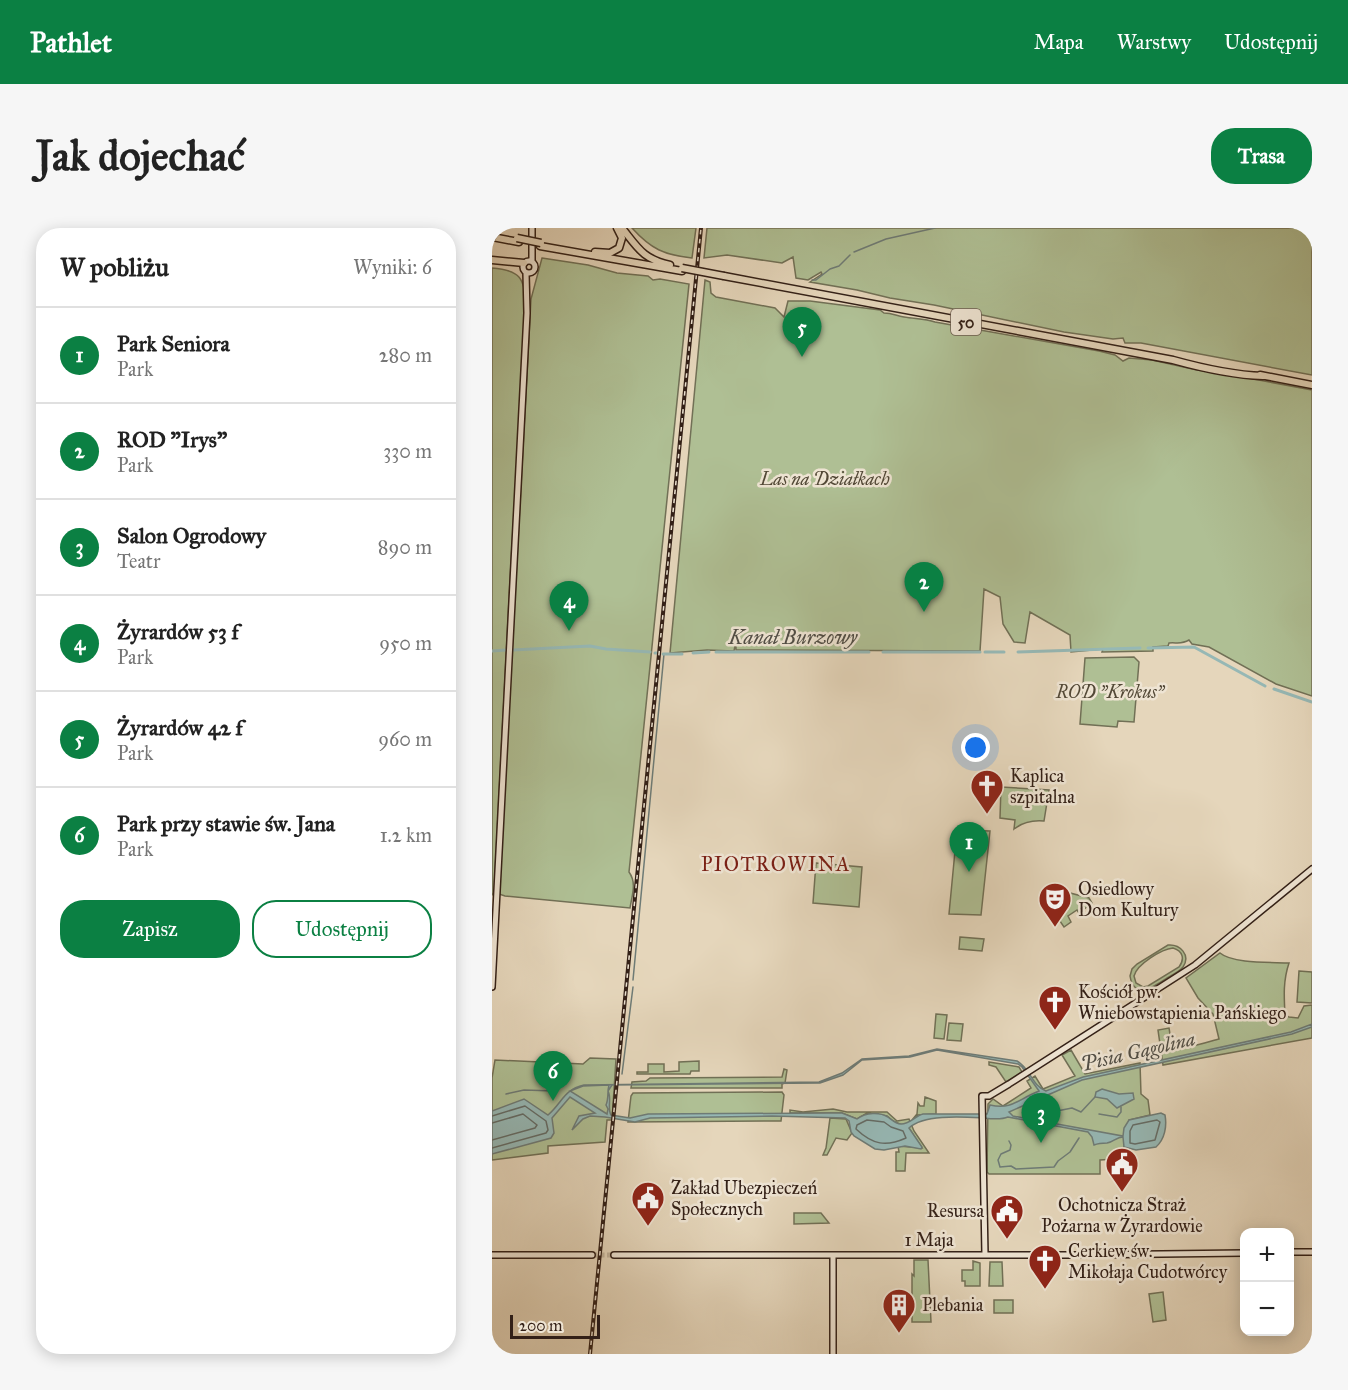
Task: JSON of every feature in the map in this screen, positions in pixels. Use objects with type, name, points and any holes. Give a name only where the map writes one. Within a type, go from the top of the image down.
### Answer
[{"type":"main road","points":[[592,252],[610,253],[618,250],[622,244],[622,238],[617,228]]},
{"type":"main road","points":[[622,228],[646,256],[657,262],[682,269]]},
{"type":"main road","name":"50","points":[[492,235],[682,269]]},
{"type":"main road","name":"50","points":[[541,244],[1173,360],[1180,359],[1312,385]]},
{"type":"main road","points":[[492,262],[527,266]]},
{"type":"street","points":[[492,987],[528,293],[527,266],[531,228]]},
{"type":"street","points":[[985,1255],[982,1096],[989,1096],[1195,965],[1312,869]]},
{"type":"street","points":[[1294,1252],[1312,1252]]},
{"type":"street","name":"1 Maja","points":[[614,1256],[1240,1253]]},
{"type":"street","points":[[492,1255],[592,1256]]},
{"type":"street","points":[[833,1255],[833,1354]]},
{"type":"green space","points":[[632,228],[696,228],[692,258],[659,250],[645,241]]},
{"type":"green space","points":[[707,228],[1312,228],[1312,375],[1141,343],[1125,343],[1123,338],[1113,339],[1064,332],[810,282],[822,274],[821,272],[808,280],[796,278],[793,257],[782,263],[727,255],[704,258]]},
{"type":"green space","points":[[542,258],[588,265],[617,273],[648,276],[653,280],[689,284],[629,872],[633,885],[630,908],[499,894],[531,299]]},
{"type":"green space","points":[[492,268],[509,271],[519,277],[524,289],[526,306],[494,893],[492,895]]},
{"type":"green space","name":"Las na Działkach","points":[[705,280],[710,282],[711,293],[716,297],[775,308],[784,317],[788,301],[810,301],[880,310],[901,317],[1099,351],[1115,355],[1123,361],[1129,358],[1152,360],[1312,390],[1312,696],[1276,684],[1209,647],[1192,644],[1189,640],[1169,643],[1168,646],[1153,647],[1153,651],[1102,652],[1103,649],[1071,652],[1070,635],[1030,612],[1025,643],[1014,642],[1003,624],[1000,597],[984,589],[980,651],[736,650],[736,641],[734,651],[707,650],[670,653]]},
{"type":"green space","name":"ROD \"Krokus\"","points":[[1134,657],[1139,662],[1134,722],[1118,721],[1117,727],[1080,724],[1085,658]]},
{"type":"green space","points":[[1001,787],[1049,790],[1044,821],[1028,822],[1014,829],[1015,820],[1000,818]]},
{"type":"green space","points":[[957,830],[990,831],[981,915],[949,914]]},
{"type":"green space","points":[[816,863],[862,867],[859,907],[813,903]]},
{"type":"green space","points":[[1055,889],[1089,898],[1092,903],[1079,913],[1077,910],[1068,916],[1071,922],[1064,927],[1053,911]]},
{"type":"green space","points":[[960,937],[984,939],[982,951],[959,949]]},
{"type":"green space","points":[[1168,945],[1180,948],[1186,958],[1180,970],[1157,985],[1140,990],[1132,984],[1130,976],[1137,964]],"holes":[[[1173,948],[1182,956],[1179,967],[1148,986],[1143,987],[1136,983],[1134,976],[1136,971],[1145,962]]]},
{"type":"green space","points":[[1220,953],[1226,957],[1243,961],[1289,963],[1284,995],[1285,1015],[1298,1018],[1304,1006],[1312,1005],[1312,1038],[1163,1065],[1158,1030],[1169,1028],[1171,1043],[1179,1047],[1194,1046],[1219,1039],[1213,1014],[1198,998],[1186,978]]},
{"type":"green space","points":[[1299,971],[1312,972],[1312,1003],[1297,1002]]},
{"type":"green space","points":[[936,1014],[947,1015],[944,1039],[934,1038]]},
{"type":"green space","points":[[949,1023],[963,1024],[961,1041],[947,1040]]},
{"type":"green space","points":[[1071,1050],[1085,1074],[1140,1063],[1141,1094],[1148,1100],[1150,1115],[1129,1120],[1124,1147],[1128,1173],[1116,1174],[1115,1159],[1100,1160],[1100,1174],[989,1174],[987,1172],[988,1104],[993,1099],[1003,1106],[1031,1088],[1027,1081],[1035,1076],[1043,1089],[1075,1076],[1062,1055]]},
{"type":"green space","points":[[590,1058],[616,1059],[612,1120],[607,1120],[605,1142],[548,1146],[548,1153],[492,1160],[492,1078],[495,1060],[583,1064]]},
{"type":"green space","points":[[699,1061],[699,1071],[691,1071],[690,1074],[637,1074],[637,1072],[648,1072],[648,1064],[664,1064],[664,1072],[679,1071],[679,1062]]},
{"type":"green space","points":[[989,1062],[1019,1067],[1022,1072],[1006,1082],[996,1067],[989,1065]]},
{"type":"green space","points":[[784,1069],[787,1070],[782,1088],[631,1088],[632,1082],[646,1081],[650,1078],[782,1077]]},
{"type":"green space","points":[[782,1092],[784,1095],[781,1121],[628,1122],[633,1093]]},
{"type":"green space","points":[[925,1097],[936,1101],[936,1114],[918,1115],[912,1120],[917,1114],[918,1103],[924,1106]]},
{"type":"green space","points":[[833,1109],[847,1112],[887,1112],[897,1121],[909,1119],[929,1153],[906,1153],[905,1171],[896,1171],[898,1146],[922,1148],[909,1128],[887,1116],[867,1113],[857,1119],[842,1113],[790,1113],[790,1110],[803,1112]]},
{"type":"green space","points":[[830,1118],[846,1119],[852,1133],[847,1140],[836,1138],[827,1155],[823,1155],[826,1148]]},
{"type":"green space","points":[[794,1213],[821,1213],[829,1223],[794,1224]]},
{"type":"green space","points":[[914,1260],[928,1260],[931,1322],[912,1322]]},
{"type":"green space","points":[[973,1261],[980,1263],[980,1286],[965,1286],[965,1281],[962,1281],[962,1270],[973,1270]]},
{"type":"green space","points":[[990,1262],[1002,1262],[1003,1286],[989,1286]]},
{"type":"green space","points":[[1163,1292],[1166,1320],[1153,1322],[1149,1294]]},
{"type":"green space","points":[[994,1300],[1013,1300],[1013,1313],[994,1313]]},
{"type":"water","points":[[1312,1024],[1312,1027],[1292,1034],[1082,1080],[1009,1112],[1013,1116],[1123,1136],[1124,1128],[1129,1120],[1161,1113],[1165,1115],[1165,1128],[1156,1147],[1136,1150],[1124,1147],[1123,1137],[1094,1145],[1088,1132],[1008,1117],[996,1119],[945,1117],[924,1120],[909,1128],[922,1147],[921,1149],[905,1146],[884,1150],[875,1149],[854,1136],[849,1121],[845,1118],[772,1116],[650,1118],[635,1122],[590,1116],[583,1119],[572,1130],[579,1116],[595,1113],[570,1097],[552,1118],[554,1133],[551,1138],[492,1154],[492,1111],[524,1099],[548,1115],[570,1091],[607,1114],[606,1105],[607,1100],[608,1091],[609,1085],[583,1086],[571,1091],[584,1085],[819,1082],[842,1073],[862,1059],[909,1056],[937,1049],[1017,1061],[1025,1068],[1037,1085],[1046,1091],[1083,1077],[1291,1032]],"holes":[[[937,1050],[1018,1064],[1039,1091],[1010,1105],[990,1105],[987,1114],[923,1114],[901,1124],[885,1115],[869,1114],[857,1119],[842,1113],[648,1114],[630,1118],[611,1115],[608,1091],[612,1085],[820,1083],[843,1075],[862,1060],[910,1057]]]},
{"type":"water","points":[[1102,1089],[1119,1094],[1133,1093],[1134,1099],[1117,1108],[1107,1099],[1095,1097],[1096,1092]]},
{"type":"waterway","points":[[854,252],[886,239],[935,228]]},
{"type":"waterway","points":[[812,280],[816,280],[830,269],[839,266],[850,255]]},
{"type":"waterway","name":"Kanał Burzowy","points":[[513,650],[590,646],[650,652]]},
{"type":"waterway","name":"Kanał Burzowy","points":[[1148,648],[1194,647],[1265,686]]},
{"type":"waterway","name":"Kanał Burzowy","points":[[1018,652],[1140,648]]},
{"type":"waterway","name":"Kanał Burzowy","points":[[492,651],[506,650]]},
{"type":"waterway","name":"Kanał Burzowy","points":[[693,653],[709,652]]},
{"type":"waterway","name":"Kanał Burzowy","points":[[716,652],[869,652]]},
{"type":"waterway","name":"Kanał Burzowy","points":[[883,652],[980,652]]},
{"type":"waterway","name":"Kanał Burzowy","points":[[985,652],[1004,652]]},
{"type":"waterway","name":"Kanał Burzowy","points":[[663,654],[682,654]]},
{"type":"waterway","points":[[633,980],[664,654]]},
{"type":"waterway","name":"Kanał Burzowy","points":[[1274,689],[1312,702]]},
{"type":"waterway","points":[[622,1074],[633,987]]},
{"type":"waterway","points":[[506,1094],[524,1090],[555,1091]]},
{"type":"waterway","points":[[1027,1115],[1035,1110],[1044,1114],[1052,1109],[1057,1111],[1072,1108],[1081,1112],[1095,1097]]},
{"type":"waterway","points":[[1099,1114],[1117,1117],[1121,1112],[1121,1107]]},
{"type":"waterway","points":[[1009,1141],[1010,1150],[1001,1154],[998,1160],[1000,1167],[1011,1166],[1016,1169],[1054,1167],[1070,1152],[1079,1138]]},
{"type":"tunnel","points":[[592,1255],[614,1255]]},
{"type":"railway","points":[[590,1354],[701,228]]},
{"type":"place","name":"Żyrardów 42 f","points":[[802,357]]},
{"type":"place","name":"ROD \"Irys\"","points":[[924,612]]},
{"type":"place","name":"Żyrardów 53 f","points":[[569,631]]},
{"type":"place","name":"Kaplica szpitalna","points":[[987,815]]},
{"type":"place","name":"Park Seniora","points":[[969,872]]},
{"type":"place","name":"Osiedlowy Dom Kultury","points":[[1055,928]]},
{"type":"place","name":"Kościół pw. Wniebowstąpienia Pańskiego","points":[[1055,1031]]},
{"type":"place","name":"Park przy stawie św. Jana","points":[[553,1101]]},
{"type":"place","name":"Salon Ogrodowy","points":[[1041,1143]]},
{"type":"place","name":"Ochotnicza Straż Pożarna w Żyrardowie","points":[[1122,1193]]},
{"type":"place","name":"Zakład Ubezpieczeń Społecznych","points":[[648,1227]]},
{"type":"place","name":"Resursa","points":[[1007,1240]]},
{"type":"place","name":"Cerkiew św. Mikołaja Cudotwórcy","points":[[1045,1290]]},
{"type":"place","name":"Plebania","points":[[899,1334]]},
{"type":"district","name":"PIOTROWINA","points":[[776,864]]},
{"type":"water label","name":"Pisia Gągolina","points":[[1138,1051]]}]
